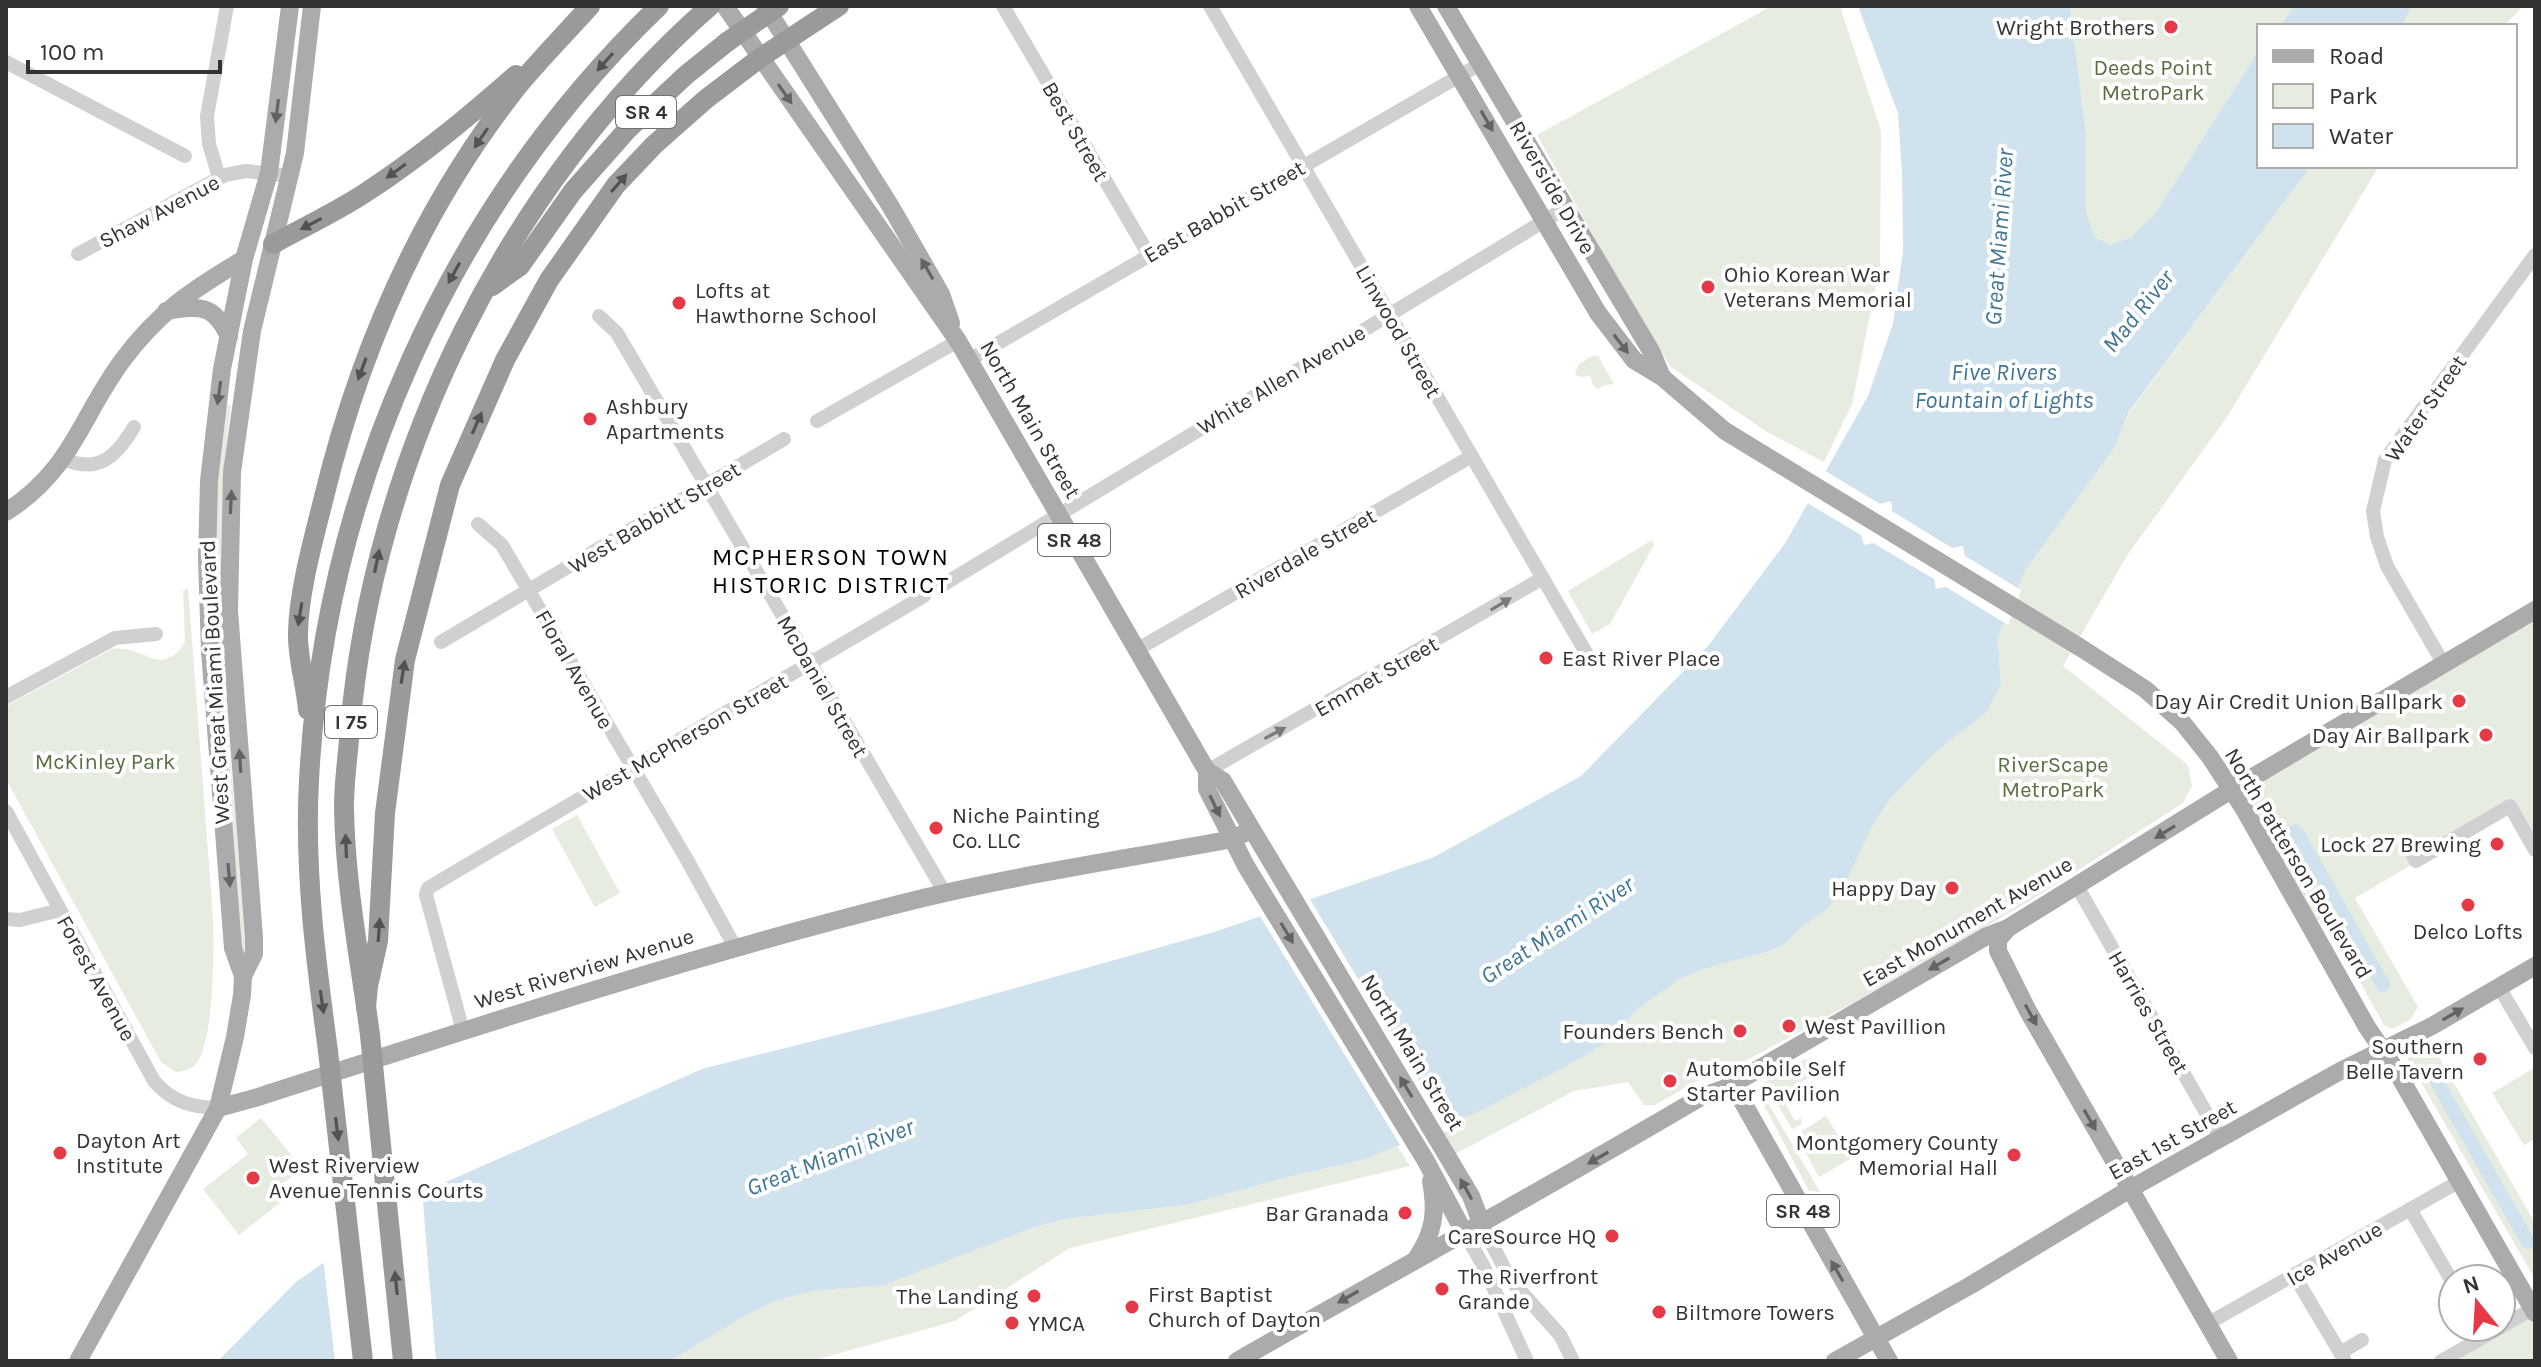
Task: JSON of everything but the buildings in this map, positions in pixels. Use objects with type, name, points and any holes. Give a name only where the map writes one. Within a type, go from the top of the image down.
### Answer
[{"type":"highway","points":[[312,733],[298,631],[310,553],[325,491],[364,363],[399,278],[439,202],[491,122],[590,6]]},
{"type":"highway","name":"I 75","points":[[363,1361],[314,949],[308,841],[312,733],[334,599],[361,486],[391,401],[427,325],[475,237],[528,156],[594,74],[659,6]]},
{"type":"highway","name":"SR 4","points":[[486,291],[520,266],[573,191],[627,130],[686,75],[779,6]]},
{"type":"highway","points":[[366,1007],[378,941],[385,813],[405,660],[450,485],[505,360],[549,280],[616,185],[654,145],[706,99],[760,58],[839,6]]},
{"type":"highway","name":"I 75","points":[[403,1361],[370,1035],[346,858],[344,804],[355,670],[380,550],[430,399],[528,218],[599,120],[713,7]]},
{"type":"highway","points":[[273,244],[340,208],[383,180],[453,129],[529,64],[546,55]]},
{"type":"main road","name":"West Great Miami Boulevard","points":[[243,976],[233,948],[210,651],[207,558],[212,450],[218,395],[244,259],[269,173],[290,6]]},
{"type":"main road","name":"West Great Miami Boulevard","points":[[218,1108],[235,1037],[243,976],[254,954],[231,640],[230,505],[244,375],[258,302],[290,176],[312,6]]},
{"type":"main road","name":"North Main Street","points":[[765,6],[941,294],[958,341]]},
{"type":"main road","name":"Riverside Drive","points":[[1418,6],[1616,338],[1634,360],[1662,377],[1707,417],[1746,443]]},
{"type":"main road","name":"Riverside Drive","points":[[1446,6],[1651,351],[1662,377]]},
{"type":"main road","name":"North Main Street","points":[[713,7],[760,58],[958,341],[1207,771],[1223,781],[1471,1196],[1482,1225]]},
{"type":"main road","points":[[6,512],[41,485],[63,459],[120,363],[166,311],[192,290],[244,259]]},
{"type":"main road","points":[[166,311],[208,309],[218,317],[229,337]]},
{"type":"main road","name":"North Patterson Boulevard","points":[[1746,443],[2081,648],[2145,689],[2175,716],[2210,757],[2252,823],[2367,1027],[2383,1049],[2534,1310]]},
{"type":"main road","name":"East Monument Avenue","points":[[1237,1361],[1482,1225],[1701,1097],[1726,1088],[1985,937],[2008,928],[2231,790],[2535,610]]},
{"type":"main road","name":"North Main Street","points":[[1207,771],[1207,789],[1246,866],[1428,1164],[1465,1234]]},
{"type":"main road","name":"West Riverview Avenue","points":[[218,1108],[565,997],[735,947],[945,893],[1232,839],[1251,830]]},
{"type":"main road","points":[[2008,928],[2000,937],[1998,951],[2028,1011],[2229,1361]]},
{"type":"main road","name":"East 1st Street","points":[[1835,1361],[1971,1285],[2130,1189],[2342,1070],[2432,1026],[2535,966]]},
{"type":"main road","name":"SR 48","points":[[1726,1088],[1741,1099],[1889,1361]]},
{"type":"main road","points":[[78,1361],[218,1108]]},
{"type":"main road","name":"SR 48","points":[[1416,1259],[1433,1225],[1434,1204],[1428,1164]]},
{"type":"street","points":[[219,177],[209,144],[207,116],[227,6]]},
{"type":"street","name":"Best Street","points":[[1003,6],[1149,255]]},
{"type":"street","name":"Linwood Street","points":[[1210,6],[1588,656]]},
{"type":"street","points":[[6,62],[185,156]]},
{"type":"street","name":"East Babbit Street","points":[[969,360],[1480,64]]},
{"type":"street","name":"Shaw Avenue","points":[[78,254],[219,177],[236,172],[290,176]]},
{"type":"street","name":"White Allen Avenue","points":[[1059,514],[1564,209]]},
{"type":"street","points":[[244,259],[273,244]]},
{"type":"street","name":"Water Street","points":[[2443,663],[2387,566],[2377,537],[2373,511],[2385,460],[2535,255]]},
{"type":"street","name":"McDaniel Street","points":[[599,316],[617,333],[945,893]]},
{"type":"street","points":[[817,421],[958,341]]},
{"type":"street","points":[[63,459],[78,465],[95,465],[115,453],[134,427]]},
{"type":"street","name":"West Babbitt Street","points":[[441,642],[784,439]]},
{"type":"street","name":"Riverdale Street","points":[[1138,649],[1472,456]]},
{"type":"street","points":[[941,586],[1059,514]]},
{"type":"street","name":"Floral Avenue","points":[[478,524],[502,545],[735,947]]},
{"type":"street","name":"Emmet Street","points":[[1207,771],[1543,578]]},
{"type":"street","name":"West McPherson Street","points":[[463,1031],[426,895],[433,884],[924,596]]},
{"type":"street","points":[[6,697],[115,638],[156,634]]},
{"type":"street","points":[[2413,855],[2416,861],[2510,806],[2535,850]]},
{"type":"street","name":"Forest Avenue","points":[[6,811],[154,1081],[181,1103],[218,1108]]},
{"type":"street","name":"Harries Street","points":[[2077,886],[2221,1139]]},
{"type":"street","points":[[6,919],[20,920],[60,910]]},
{"type":"street","points":[[2499,987],[2535,1048]]},
{"type":"street","name":"Ice Avenue","points":[[2207,1324],[2460,1181]]},
{"type":"street","points":[[2410,1209],[2441,1263]]},
{"type":"street","name":"North Main Street","points":[[1482,1225],[1510,1279],[1560,1335],[1573,1361]]},
{"type":"street","name":"North Main Street","points":[[1465,1234],[1483,1265],[1527,1361]]},
{"type":"street","points":[[2294,1275],[2342,1357],[2362,1340]]},
{"type":"street","points":[[2441,1361],[2473,1343]]},
{"type":"green space","points":[[1772,6],[1840,6],[1881,131],[1880,265],[1852,404],[1824,462],[1769,433],[1671,367],[1648,333],[1537,135]]},
{"type":"green space","name":"Deeds Point MetroPark","points":[[2070,6],[2295,6],[2281,24],[2257,24],[2257,53],[2154,215],[2131,237],[2110,245],[2095,237],[2086,211],[2086,135]]},
{"type":"green space","points":[[2413,6],[2523,6],[2506,24],[2402,24]]},
{"type":"green space","name":"RiverScape MetroPark","points":[[2310,168],[2378,168],[2227,417],[2128,554],[2063,666],[2188,765],[2192,786],[2183,803],[2028,902],[1736,1066],[1720,1068],[1655,1105],[1644,1105],[1628,1082],[1574,1091],[1455,1154],[1439,1129],[1481,1111],[1580,1059],[1605,1043],[1639,1008],[1680,979],[1784,945],[1804,925],[1825,911],[1891,798],[1933,753],[1987,712],[2001,685],[1998,638],[2025,571],[2115,447],[2128,414]]},
{"type":"green space","points":[[1592,356],[1598,356],[1614,384],[1598,389],[1590,376],[1575,375],[1578,365]]},
{"type":"green space","points":[[227,404],[231,406],[224,473],[222,609],[229,747],[247,950],[244,953],[215,616],[216,499]]},
{"type":"green space","points":[[1652,540],[1654,545],[1610,624],[1592,634],[1568,591]]},
{"type":"green space","name":"McKinley Park","points":[[188,588],[213,918],[213,970],[210,1013],[203,1049],[194,1066],[176,1072],[161,1062],[6,779],[6,706],[112,649],[133,651],[160,660],[176,653],[185,642],[183,591]]},
{"type":"green space","name":"Day Air Credit Union Ballpark","points":[[2535,612],[2535,850],[2510,807],[2355,898],[2418,1007],[2411,1019],[2392,1029],[2384,1025],[2324,917],[2310,925],[2231,790]]},
{"type":"green space","points":[[577,815],[620,893],[595,907],[552,829]]},
{"type":"green space","points":[[2427,1039],[2435,1042],[2440,1059],[2535,1223],[2535,1279],[2408,1060],[2410,1049]]},
{"type":"green space","points":[[1805,1059],[1814,1061],[1819,1072],[1780,1094],[1795,1121],[1801,1118],[1802,1124],[1792,1129],[1765,1082]]},
{"type":"green space","points":[[2534,1068],[2535,1139],[2524,1145],[2492,1093]]},
{"type":"green space","points":[[1768,1103],[1820,1192],[1809,1191],[1764,1105]]},
{"type":"green space","points":[[1826,1116],[1852,1158],[1819,1177],[1796,1135]]},
{"type":"green space","name":"West Riverview Avenue Tennis Courts","points":[[261,1118],[302,1168],[278,1187],[286,1198],[239,1235],[203,1189],[248,1154],[236,1138]]},
{"type":"green space","points":[[1397,1146],[1410,1166],[1070,1248],[955,1321],[811,1361],[670,1361],[776,1301],[812,1291],[884,1284],[1032,1228],[1065,1219],[1186,1205],[1366,1159]]},
{"type":"green space","points":[[2535,1313],[2535,1361],[2441,1361],[2476,1343],[2517,1343],[2517,1322]]},
{"type":"water","points":[[1858,6],[2070,6],[2086,135],[2086,211],[2095,237],[2110,245],[2131,237],[2154,215],[2257,53],[2257,168],[2310,168],[2128,413],[2115,447],[2025,571],[1998,638],[2001,685],[1987,712],[1934,753],[1891,798],[1871,828],[1843,888],[1825,911],[1804,925],[1784,945],[1680,979],[1639,1008],[1605,1043],[1580,1059],[1481,1111],[1366,1159],[1186,1205],[1065,1219],[1032,1228],[884,1285],[812,1291],[776,1301],[670,1361],[218,1361],[296,1282],[428,1190],[702,1069],[944,1008],[1214,932],[1434,857],[1581,776],[1708,646],[1786,542],[1868,396],[1893,324],[1903,251],[1898,113]]},
{"type":"water","points":[[2295,6],[2413,6],[2402,24],[2281,24]]},
{"type":"pier","points":[[1822,469],[1880,504],[1890,501],[1892,511],[1952,548],[1963,546],[1965,556],[2021,590],[2008,625],[1946,587],[1936,589],[1934,579],[1873,543],[1864,545],[1861,535],[1804,501]]},
{"type":"pier","points":[[1308,896],[1449,1130],[1402,1148],[1258,913]]},
{"type":"pier","points":[[422,1190],[436,1361],[335,1361],[323,1258]]},
{"type":"waterway","points":[[2296,831],[2383,985]]},
{"type":"waterway","points":[[2437,1082],[2528,1242]]},
{"type":"place","name":"Wright Brothers","points":[[2171,27]]},
{"type":"place","name":"Ohio Korean War Veterans Memorial","points":[[1708,287]]},
{"type":"place","name":"Lofts at Hawthorne School","points":[[679,303]]},
{"type":"place","name":"Ashbury Apartments","points":[[590,419]]},
{"type":"place","name":"East River Place","points":[[1546,658]]},
{"type":"place","name":"Day Air Credit Union Ballpark","points":[[2459,701]]},
{"type":"place","name":"Day Air Ballpark","points":[[2486,735]]},
{"type":"place","name":"Niche Painting Co. LLC","points":[[936,828]]},
{"type":"place","name":"Lock 27 Brewing","points":[[2497,844]]},
{"type":"place","name":"Happy Day","points":[[1952,888]]},
{"type":"place","name":"Delco Lofts","points":[[2468,905]]},
{"type":"place","name":"West Pavillion","points":[[1789,1026]]},
{"type":"place","name":"Founders Bench","points":[[1740,1031]]},
{"type":"place","name":"Southern Belle Tavern","points":[[2480,1059]]},
{"type":"place","name":"Automobile Self Starter Pavilion","points":[[1670,1081]]},
{"type":"place","name":"Dayton Art Institute","points":[[60,1153]]},
{"type":"place","name":"Montgomery County Memorial Hall","points":[[2014,1155]]},
{"type":"place","name":"West Riverview Avenue Tennis Courts","points":[[253,1178]]},
{"type":"place","name":"Bar Granada","points":[[1405,1213]]},
{"type":"place","name":"CareSource HQ","points":[[1612,1236]]},
{"type":"place","name":"The Riverfront Grande","points":[[1442,1289]]},
{"type":"place","name":"The Landing","points":[[1034,1296]]},
{"type":"place","name":"First Baptist Church of Dayton","points":[[1132,1307]]},
{"type":"place","name":"Biltmore Towers","points":[[1659,1312]]},
{"type":"place","name":"YMCA","points":[[1012,1323]]},
{"type":"district","name":"MCPHERSON TOWN HISTORIC DISTRICT","points":[[831,571]]},
{"type":"water label","name":"Great Miami River","points":[[1999,237]]},
{"type":"water label","name":"Mad River","points":[[2138,311]]},
{"type":"water label","name":"Five Rivers Fountain of Lights","points":[[2004,386]]},
{"type":"water label","name":"Great Miami River","points":[[1557,930]]},
{"type":"water label","name":"Great Miami River","points":[[830,1157]]}]
